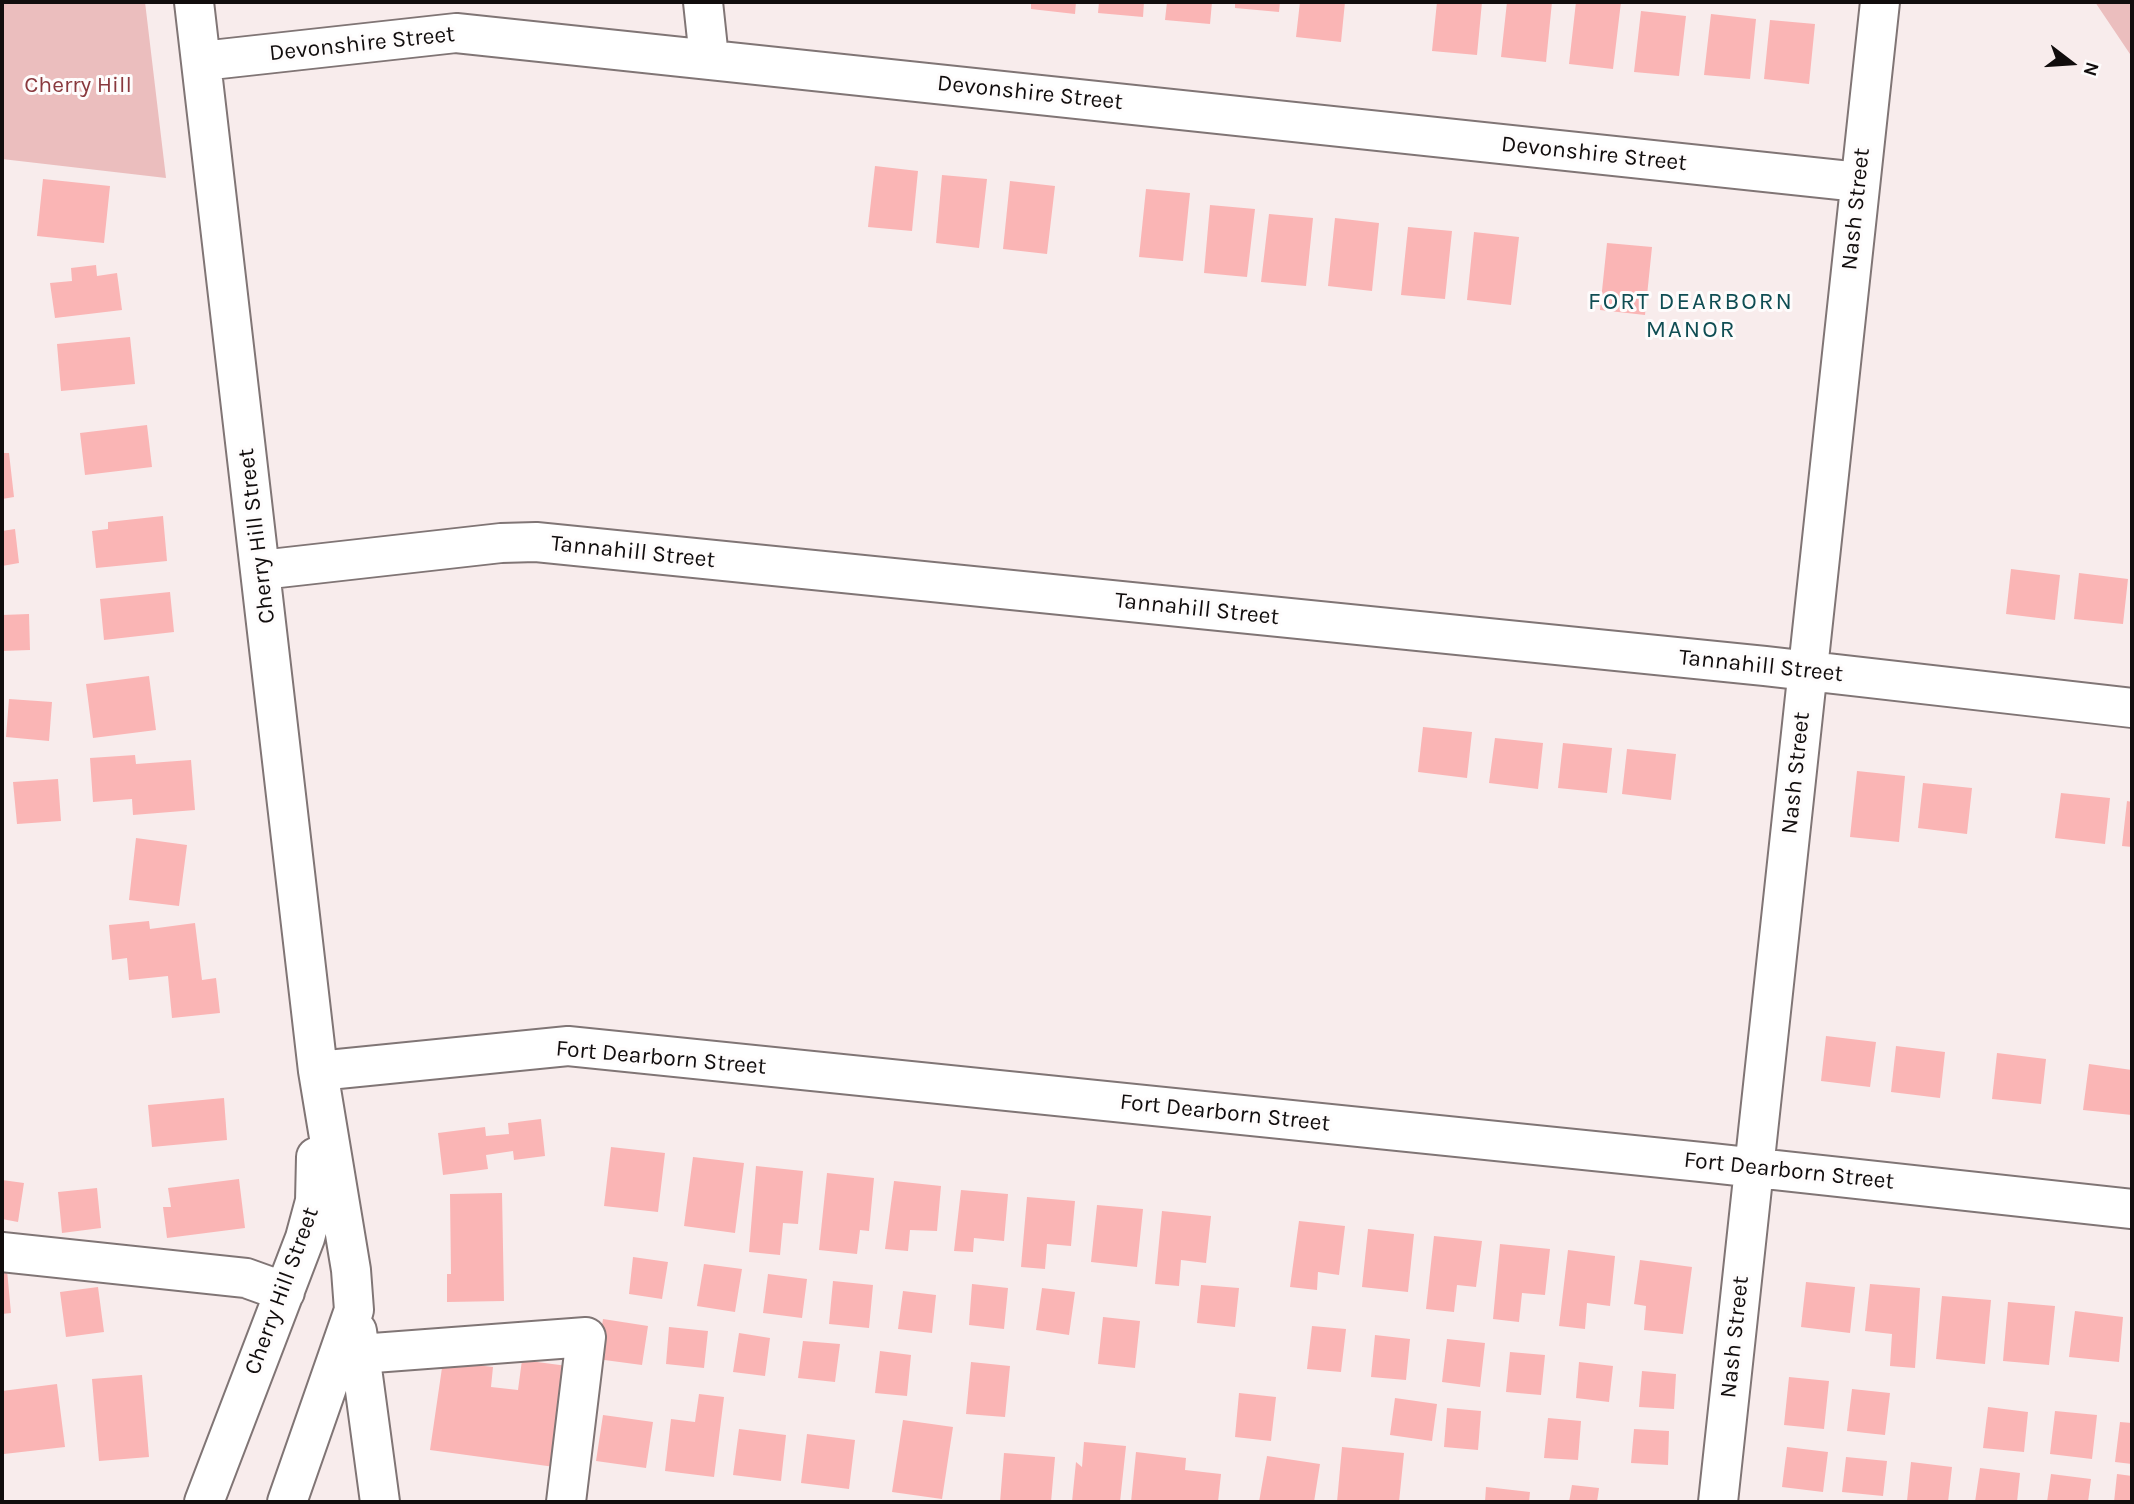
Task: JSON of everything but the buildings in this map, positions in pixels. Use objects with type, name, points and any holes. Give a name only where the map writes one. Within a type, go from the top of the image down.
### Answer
[{"type":"street","name":"Cherry Hill Street","points":[[194,2],[318,1071],[351,1270],[354,1310],[287,1502]]},
{"type":"street","points":[[703,2],[709,58]]},
{"type":"street","name":"Nash Street","points":[[1718,1502],[1880,2]]},
{"type":"street","name":"Devonshire Street","points":[[202,61],[456,33],[1859,182]]},
{"type":"street","name":"Tannahill Street","points":[[261,570],[487,544],[536,542],[1807,671],[2132,708]]},
{"type":"street","name":"Fort Dearborn Street","points":[[318,1071],[568,1046],[1754,1167],[2132,1209]]},
{"type":"street","name":"Cherry Hill Street","points":[[204,1502],[285,1292],[315,1201],[318,1071]]},
{"type":"street","points":[[2,1252],[246,1278],[285,1292]]},
{"type":"street","points":[[354,1310],[380,1502]]},
{"type":"street","points":[[360,1354],[586,1337],[566,1502]]},
{"type":"green space","name":"Cherry Hill","points":[[2,2],[145,2],[166,178],[2,159]]},
{"type":"green space","points":[[2095,2],[2132,2],[2132,57]]},
{"type":"district","name":"FORT DEARBORN MANOR","points":[[1691,316]]}]
